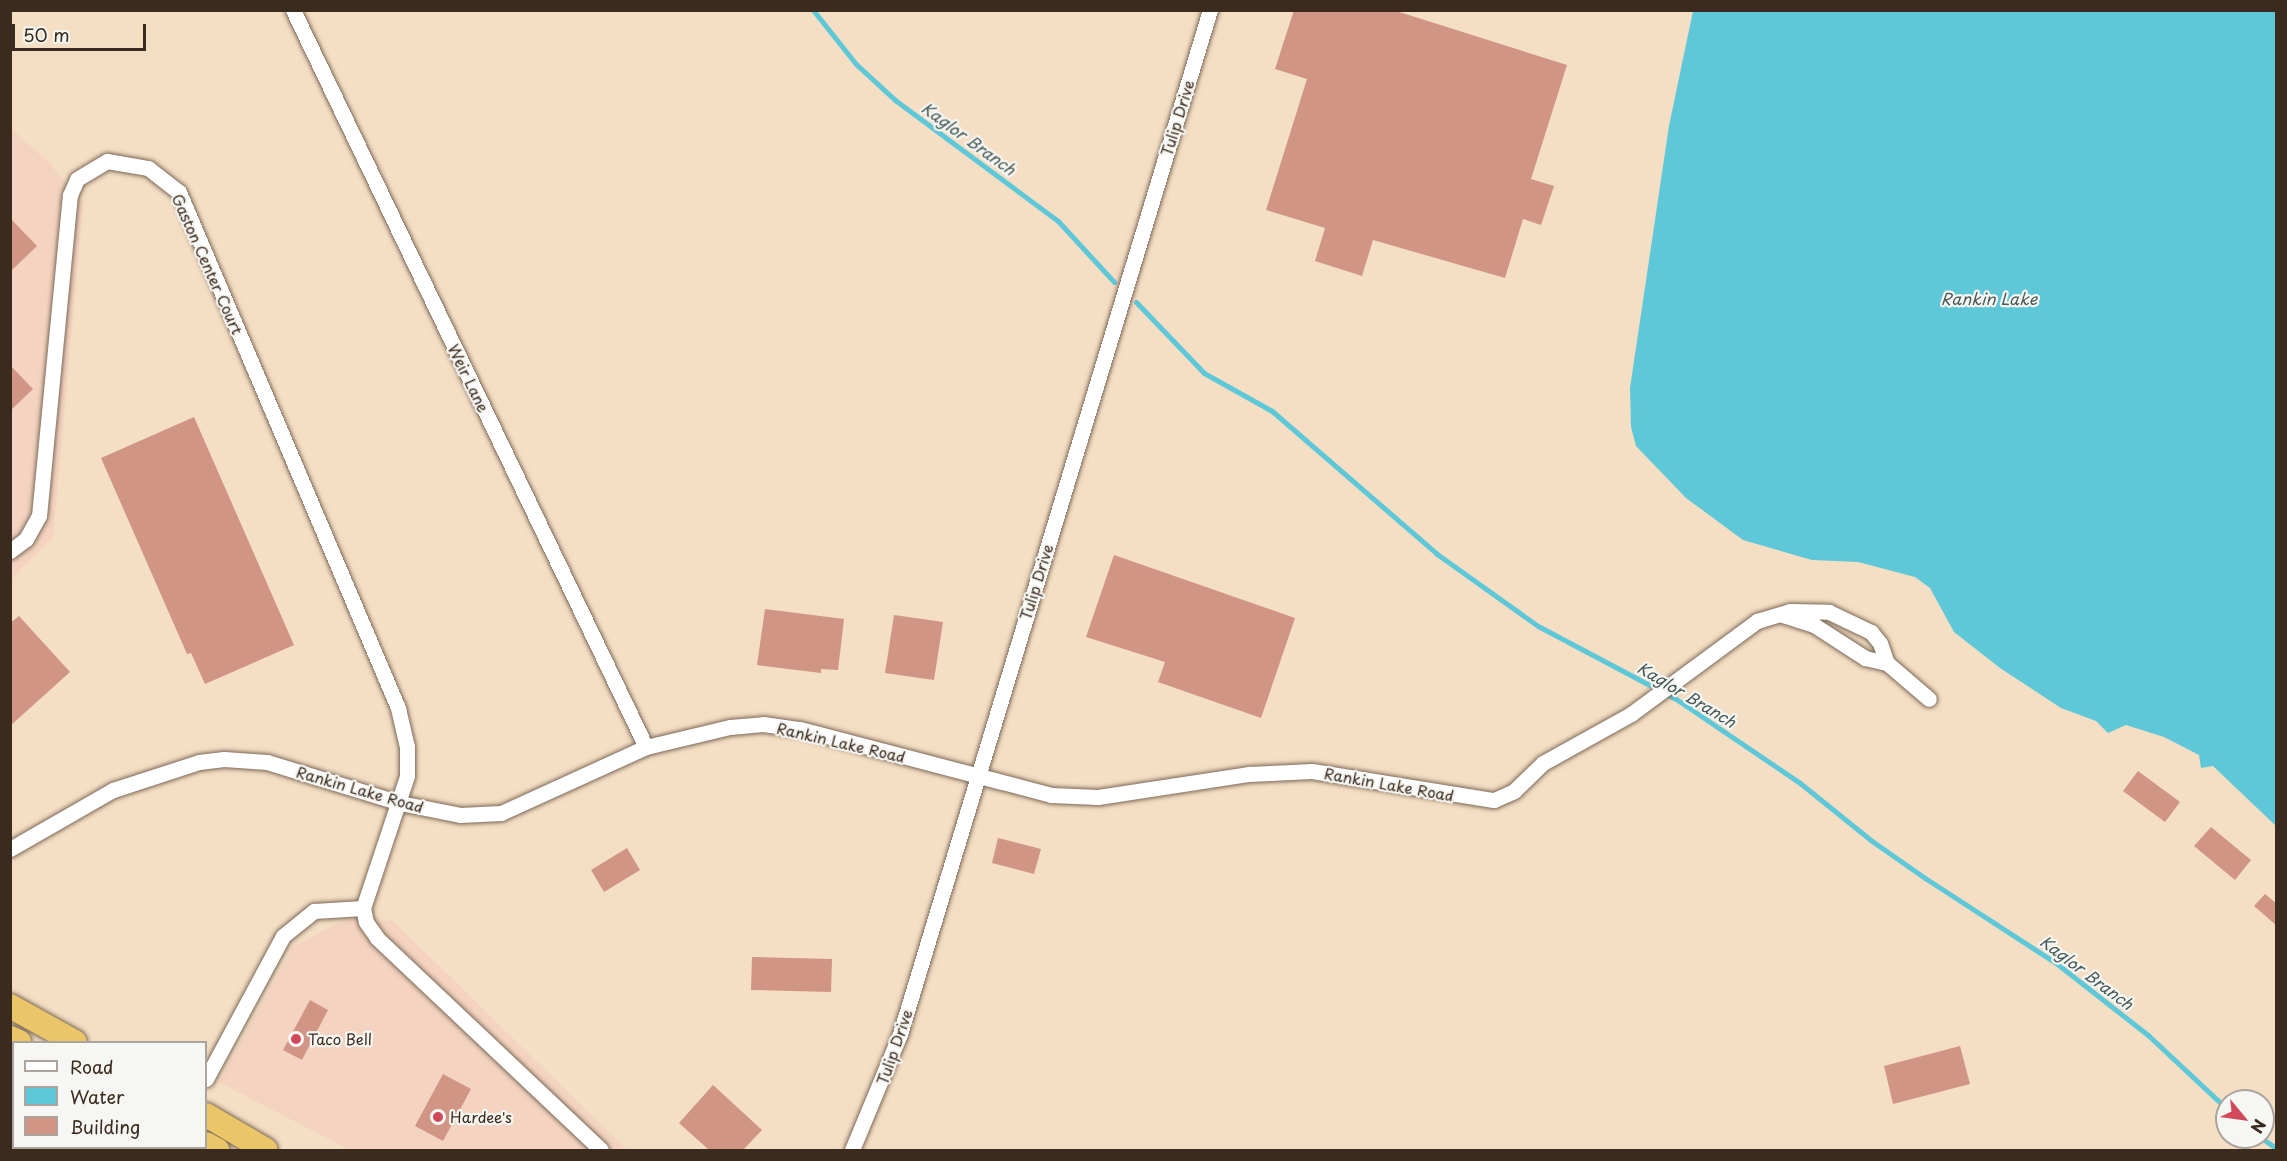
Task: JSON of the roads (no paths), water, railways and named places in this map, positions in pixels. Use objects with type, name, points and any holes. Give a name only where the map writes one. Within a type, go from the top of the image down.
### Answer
[{"type":"highway","points":[[10,1006],[73,1041]]},
{"type":"highway","points":[[207,1117],[266,1150]]},
{"type":"street","name":"Weir Lane","points":[[293,10],[646,747]]},
{"type":"street","name":"Tulip Drive","points":[[852,1150],[891,1063],[1210,10]]},
{"type":"street","name":"Gaston Center Court","points":[[10,551],[26,539],[39,516],[70,195],[77,179],[100,164],[124,162],[148,168],[179,192],[398,708],[407,746],[407,776],[400,803],[363,908]]},
{"type":"street","points":[[1783,615],[1809,610],[1844,617],[1874,635],[1887,663],[1929,699]]},
{"type":"street","name":"Rankin Lake Road","points":[[10,849],[113,790],[150,776],[224,759],[267,762],[400,803],[460,815],[501,813],[551,793],[646,747],[720,729],[763,724],[800,729],[1051,795],[1098,797],[1249,774],[1312,771],[1494,800],[1514,791],[1543,763],[1652,699],[1749,626],[1783,615]]},
{"type":"street","points":[[1783,615],[1814,625],[1865,658],[1887,663]]},
{"type":"street","points":[[207,1077],[283,936],[314,911],[363,908],[366,922],[377,938],[602,1150]]},
{"type":"water","name":"Rankin Lake","points":[[1693,11],[2276,11],[2276,826],[2213,766],[2201,768],[2199,755],[2164,737],[2126,725],[2108,733],[2096,721],[2061,708],[2000,668],[1954,632],[1930,588],[1915,577],[1858,562],[1812,560],[1743,540],[1686,498],[1636,446],[1631,427],[1630,388],[1669,126]]},
{"type":"waterway","name":"Kaglor Branch","points":[[813,10],[856,64],[895,100],[1058,221],[1114,282]]},
{"type":"waterway","name":"Kaglor Branch","points":[[1136,302],[1204,373],[1272,411],[1437,554],[1538,626],[1676,699],[1800,783],[1872,841],[2056,963],[2149,1036],[2215,1098]]},
{"type":"place","name":"Taco Bell","points":[[296,1039]]},
{"type":"place","name":"Hardee's","points":[[438,1117]]}]
